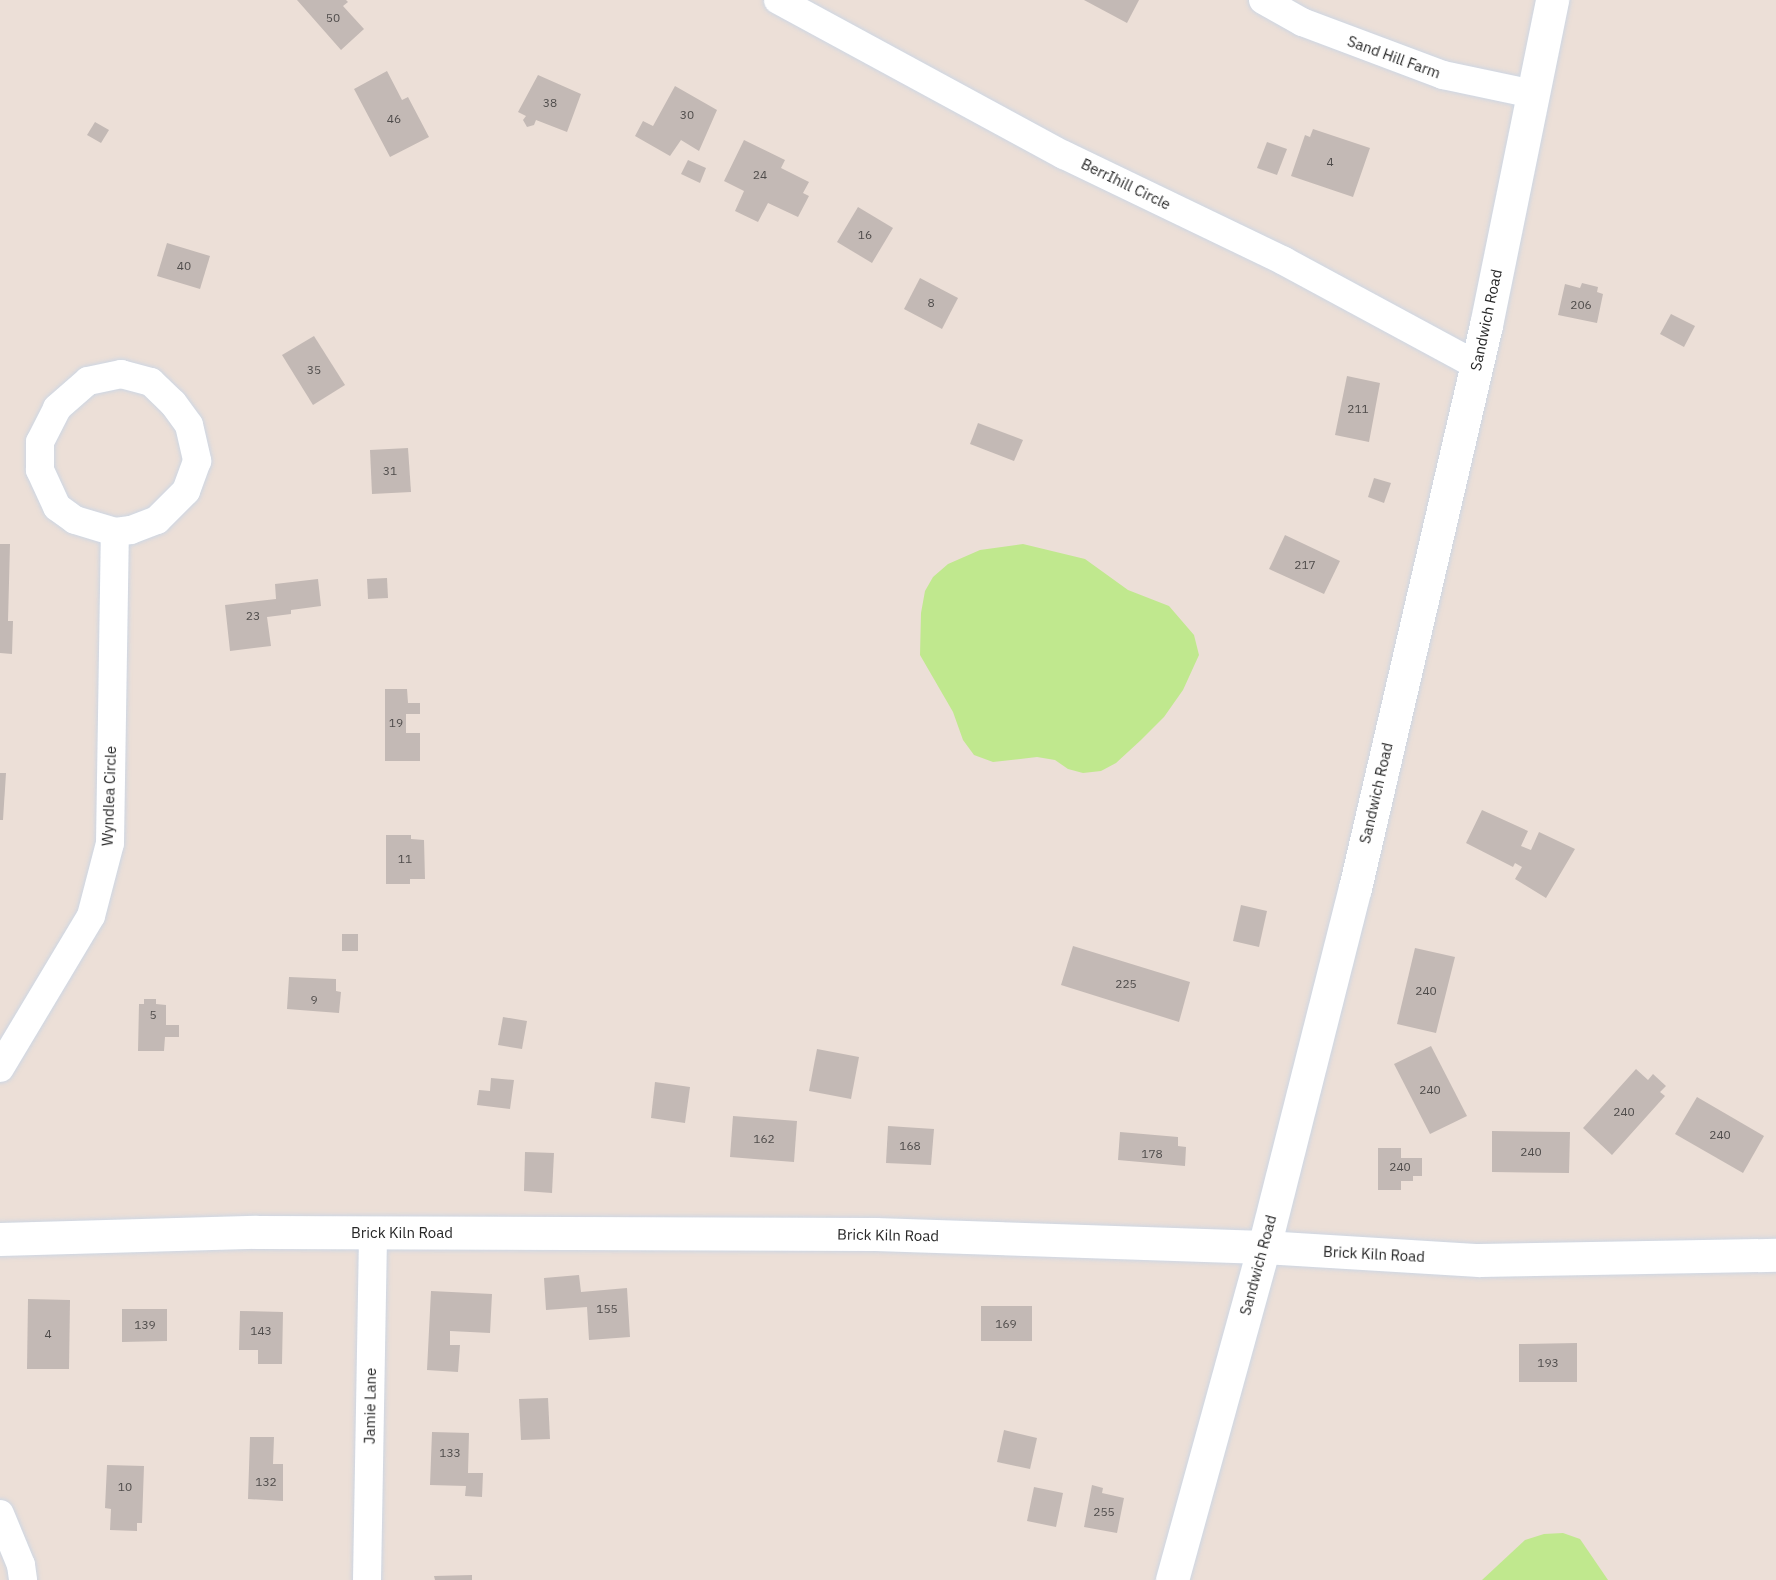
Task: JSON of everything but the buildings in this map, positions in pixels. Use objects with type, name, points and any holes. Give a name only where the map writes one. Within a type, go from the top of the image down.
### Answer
[{"type":"main road","name":"Sandwich Road","points":[[1172,1580],[1264,1247],[1355,888],[1476,364],[1552,0]]},
{"type":"main road","name":"Brick Kiln Road","points":[[0,1239],[256,1232],[876,1234],[1264,1247],[1479,1260],[1776,1255]]},
{"type":"street","name":"BerrIhill Circle","points":[[778,0],[1064,154],[1284,261],[1476,364]]},
{"type":"street","name":"Sand Hill Farm","points":[[1263,0],[1302,22],[1443,75],[1533,94]]},
{"type":"street","points":[[121,374],[151,382],[173,403],[189,425],[197,460],[186,491],[157,520],[131,530],[115,532],[75,520],[57,507],[40,470],[40,442],[57,408],[88,381],[121,374]]},
{"type":"street","name":"Wyndlea Circle","points":[[0,1068],[91,916],[110,843],[115,532]]},
{"type":"street","name":"Jamie Lane","points":[[367,1580],[373,1232]]},
{"type":"street","points":[[0,1514],[21,1565],[23,1580]]},
{"type":"green space","points":[[1023,544],[1085,559],[1128,590],[1169,606],[1194,635],[1199,655],[1183,690],[1164,717],[1141,740],[1116,763],[1101,771],[1083,773],[1068,769],[1055,760],[1037,757],[993,762],[974,755],[963,740],[953,712],[920,655],[921,613],[925,591],[933,577],[948,564],[980,550]]},
{"type":"green space","points":[[1563,1533],[1580,1539],[1608,1580],[1482,1580],[1525,1540],[1544,1534]]}]
